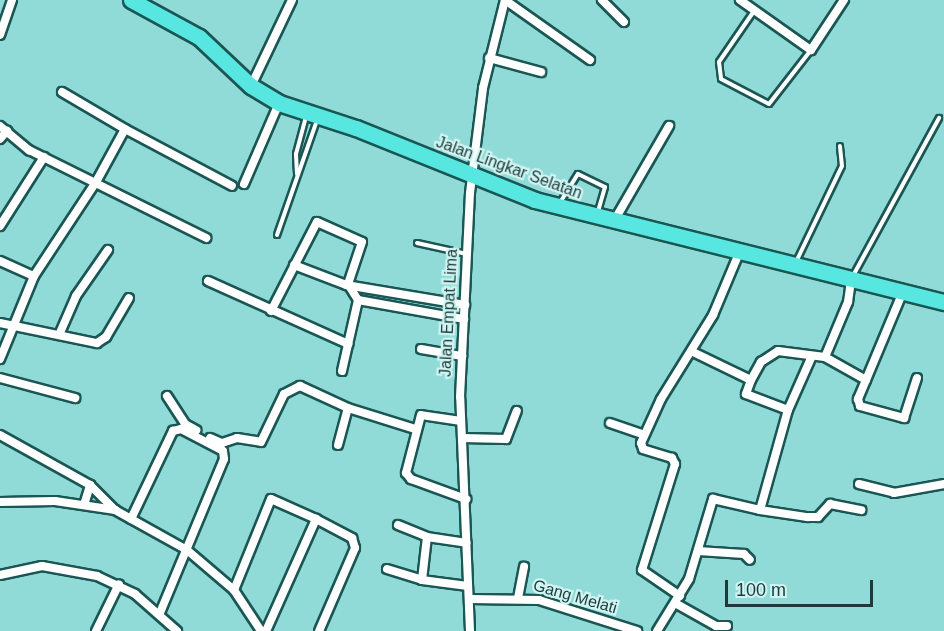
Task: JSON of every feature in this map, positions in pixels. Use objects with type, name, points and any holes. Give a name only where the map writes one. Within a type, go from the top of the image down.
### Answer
[{"type":"highway","name":"Jalan Lingkar Selatan","points":[[131,0],[199,38],[251,86],[279,103],[558,207],[795,265],[902,294],[944,302]]},
{"type":"street","points":[[0,35],[12,0]]},
{"type":"street","points":[[251,86],[292,0]]},
{"type":"street","points":[[505,0],[590,60]]},
{"type":"street","name":"Jalan Empat Lima","points":[[470,631],[461,421],[467,254],[472,174],[489,58],[505,0]]},
{"type":"street","points":[[602,0],[624,22]]},
{"type":"street","points":[[740,0],[811,50],[844,0]]},
{"type":"street","points":[[489,58],[541,72]]},
{"type":"street","points":[[62,93],[232,186]]},
{"type":"street","points":[[244,184],[279,103]]},
{"type":"street","points":[[614,222],[669,126]]},
{"type":"street","points":[[0,139],[3,129],[29,150],[206,238]]},
{"type":"street","points":[[0,359],[10,327],[34,276],[96,182],[125,129]]},
{"type":"street","points":[[0,226],[44,157]]},
{"type":"street","points":[[271,311],[314,226],[321,221],[362,242],[348,284]]},
{"type":"street","points":[[59,335],[76,296],[108,250]]},
{"type":"street","points":[[727,626],[716,626],[677,600],[642,570],[675,464],[672,458],[643,449],[644,435],[693,352],[739,253]]},
{"type":"street","points":[[0,261],[34,276]]},
{"type":"street","points":[[294,265],[348,284],[465,305]]},
{"type":"street","points":[[825,357],[848,302],[851,280]]},
{"type":"street","points":[[208,281],[348,344]]},
{"type":"street","points":[[342,372],[358,300],[348,284]]},
{"type":"street","points":[[902,294],[858,399],[860,406],[904,418],[916,378]]},
{"type":"street","points":[[0,323],[10,327],[102,341],[129,298]]},
{"type":"street","points":[[358,300],[464,319]]},
{"type":"street","points":[[422,349],[462,356]]},
{"type":"street","points":[[788,410],[746,394],[761,362],[778,351],[811,358],[825,357],[866,380]]},
{"type":"street","points":[[693,352],[751,380]]},
{"type":"street","points":[[760,510],[788,410],[811,358]]},
{"type":"street","points":[[0,378],[75,398]]},
{"type":"street","points":[[167,396],[185,424],[222,443],[237,438],[261,442],[284,394],[300,386],[348,408],[415,429]]},
{"type":"street","points":[[338,445],[348,408]]},
{"type":"street","points":[[462,438],[506,439],[517,411]]},
{"type":"street","points":[[461,421],[421,415],[415,429],[406,476],[466,499]]},
{"type":"street","points":[[610,423],[644,435]]},
{"type":"street","points":[[131,519],[173,431],[182,429],[221,450],[225,457],[159,613]]},
{"type":"street","points":[[0,435],[90,485],[115,510],[187,550],[234,590],[261,631]]},
{"type":"street","points":[[859,484],[894,493],[944,484]]},
{"type":"street","points":[[84,505],[90,485]]},
{"type":"street","points":[[234,590],[272,499],[316,519],[352,538],[355,548],[319,631]]},
{"type":"street","points":[[657,631],[677,600],[698,551],[713,499],[807,518],[818,517],[830,504],[861,510]]},
{"type":"street","points":[[1,501],[84,505],[115,510]]},
{"type":"street","points":[[266,631],[316,519]]},
{"type":"street","points":[[398,525],[427,537],[467,543]]},
{"type":"street","points":[[422,580],[427,537]]},
{"type":"street","points":[[698,551],[744,554],[750,560]]},
{"type":"street","points":[[0,575],[54,566],[119,584],[159,613],[177,631]]},
{"type":"street","points":[[518,598],[524,567]]},
{"type":"street","points":[[387,569],[422,580],[468,586]]},
{"type":"street","points":[[96,631],[119,584]]},
{"type":"street","name":"Gang Melati","points":[[469,599],[518,598],[551,603],[637,631]]},
{"type":"lane","points":[[754,11],[719,62],[721,79],[769,104],[811,50]]},
{"type":"lane","points":[[297,174],[297,154],[313,115]]},
{"type":"lane","points":[[277,235],[313,115]]},
{"type":"lane","points":[[851,280],[884,213],[939,118]]},
{"type":"lane","points":[[795,265],[842,166],[840,146]]},
{"type":"lane","points":[[558,207],[578,174],[605,187],[595,217]]},
{"type":"lane","points":[[417,243],[467,254]]}]
